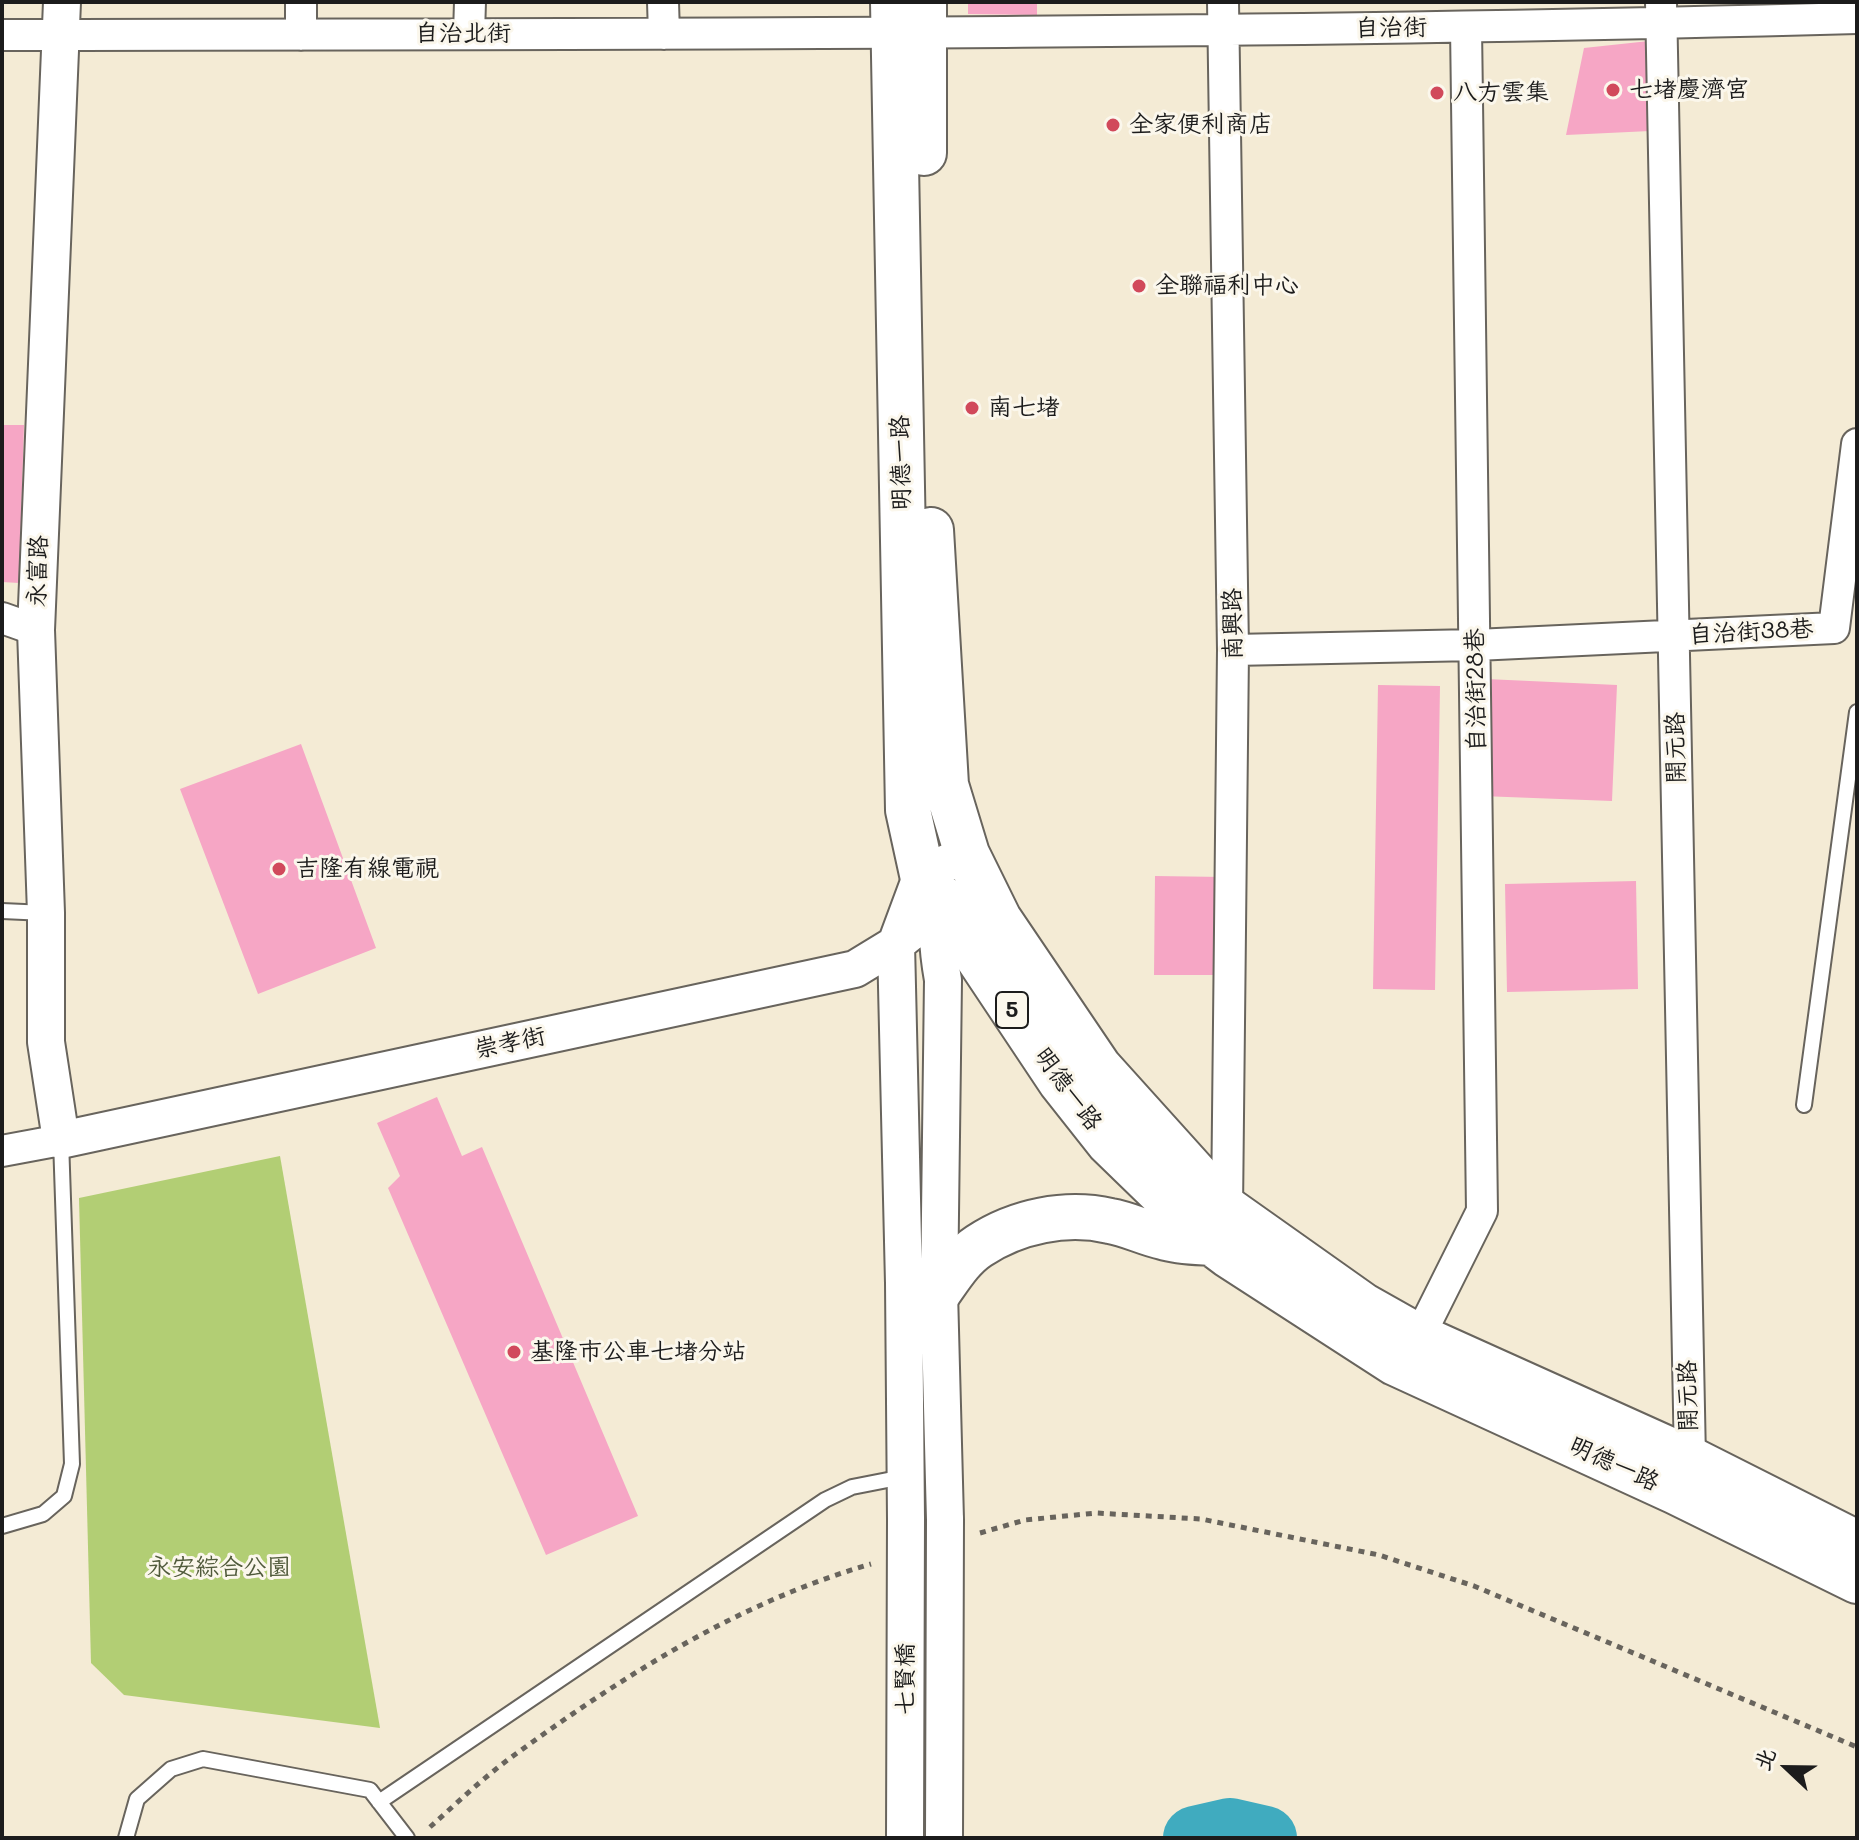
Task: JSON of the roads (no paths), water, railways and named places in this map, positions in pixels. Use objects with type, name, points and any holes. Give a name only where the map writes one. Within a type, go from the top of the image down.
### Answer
[{"type":"main road","name":"明德一路","points":[[908,18],[924,411],[946,785],[967,854],[999,919],[1099,1067],[1220,1226],[1419,1337],[1683,1476],[1857,1581]]},
{"type":"main road","name":"明德一路","points":[[908,18],[908,810],[932,890],[1060,1081],[1109,1143],[1395,1363],[1857,1543]]},
{"type":"main road","points":[[939,1292],[958,1264],[978,1247],[997,1236],[1046,1218],[1078,1217],[1110,1221],[1165,1238],[1220,1226]]},
{"type":"street","points":[[301,2],[301,35]]},
{"type":"street","points":[[469,34],[470,2]]},
{"type":"street","points":[[663,2],[664,34]]},
{"type":"street","name":"自治街","points":[[908,18],[1224,16],[1466,27],[1661,13],[1857,18]]},
{"type":"street","name":"開元路","points":[[1661,13],[1674,636],[1683,1476]]},
{"type":"street","name":"南興路","points":[[1220,1226],[1233,650],[1224,16]]},
{"type":"street","name":"自治北街","points":[[2,35],[61,19],[301,35],[664,34],[908,18]]},
{"type":"street","name":"永富路","points":[[61,19],[36,630],[46,913],[46,1042],[61,1140]]},
{"type":"street","name":"自治街28巷","points":[[1419,1337],[1482,1211],[1466,27]]},
{"type":"street","name":"自治街38巷","points":[[1674,636],[1834,628],[1857,444]]},
{"type":"street","points":[[2,618],[36,630]]},
{"type":"street","points":[[1233,650],[1476,645],[1674,636]]},
{"type":"street","points":[[925,1476],[896,944],[932,890],[967,854]]},
{"type":"street","points":[[925,1476],[939,1292],[943,980],[932,890]]},
{"type":"street","name":"崇孝街","points":[[61,1140],[855,969],[896,944]]},
{"type":"street","points":[[2,1151],[61,1140]]},
{"type":"street","name":"七賢橋","points":[[905,1838],[906,1520],[925,1476]]},
{"type":"street","name":"七賢橋","points":[[925,1476],[957,1528],[944,1838]]},
{"type":"lane","points":[[1804,1105],[1857,712]]},
{"type":"lane","points":[[2,911],[46,913]]},
{"type":"lane","points":[[2,1526],[43,1514],[64,1496],[72,1464],[61,1140]]},
{"type":"lane","points":[[379,1802],[825,1500],[852,1487],[925,1476]]},
{"type":"lane","points":[[126,1838],[137,1799],[171,1769],[203,1759],[370,1790],[407,1838]]},
{"type":"waterway","points":[[1195,1838],[1230,1830],[1265,1838]]},
{"type":"place","name":"七堵慶濟宮","points":[[1613,90]]},
{"type":"place","name":"八方雲集","points":[[1437,93]]},
{"type":"place","name":"全家便利商店","points":[[1113,125]]},
{"type":"place","name":"全聯福利中心","points":[[1139,286]]},
{"type":"place","name":"南七堵","points":[[972,408]]},
{"type":"place","name":"吉隆有線電視","points":[[279,869]]},
{"type":"place","name":"基隆市公車七堵分站","points":[[514,1352]]},
{"type":"park label","name":"永安綜合公園","points":[[219,1568]]}]
